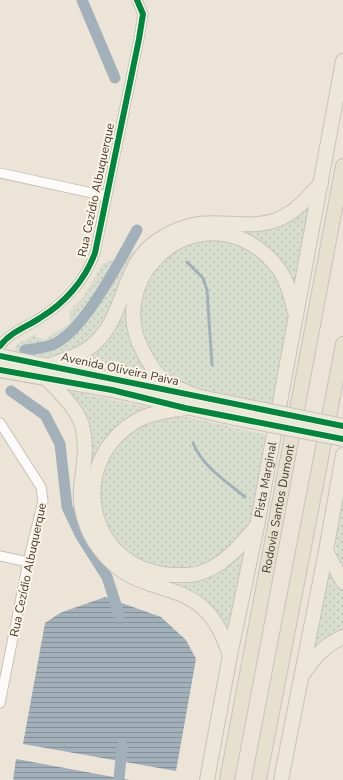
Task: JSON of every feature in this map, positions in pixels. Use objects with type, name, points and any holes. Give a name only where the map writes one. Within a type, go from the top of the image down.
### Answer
[{"type":"highway","name":"Rodovia Santos Dumont","points":[[227,780],[343,166]]},
{"type":"highway","points":[[258,780],[343,344]]},
{"type":"main road","name":"Pista Marginal","points":[[207,780],[230,655],[257,526],[343,62]]},
{"type":"main road","points":[[230,655],[219,628],[205,609],[178,592],[130,576],[116,566],[99,548],[88,528],[82,508],[81,490],[86,450],[82,426],[48,372],[94,344],[102,336],[113,321],[133,268],[149,248],[156,242],[169,234],[198,224],[251,225],[278,219],[293,210],[321,183]]},
{"type":"main road","points":[[196,396],[173,386],[155,371],[137,341],[132,320],[133,303],[141,280],[156,259],[167,248],[187,238],[207,234],[224,234],[246,241],[264,252],[286,280],[296,316]]},
{"type":"main road","name":"Avenida Oliveira Paiva","points":[[0,356],[48,372],[112,390],[185,408],[235,411]]},
{"type":"main road","name":"Avenida Oliveira Paiva","points":[[0,370],[48,372],[196,396],[235,411]]},
{"type":"main road","points":[[185,408],[153,414],[138,420],[121,432],[110,443],[103,454],[94,481],[93,504],[97,520],[107,539],[124,556],[148,570],[163,574],[198,574],[217,565],[228,557],[257,526]]},
{"type":"main road","points":[[235,411],[343,426]]},
{"type":"main road","points":[[235,411],[343,439]]},
{"type":"main road","points":[[281,780],[326,551],[343,454]]},
{"type":"main road","points":[[326,551],[343,582]]},
{"type":"main road","points":[[300,680],[318,652],[331,642],[343,637]]},
{"type":"street","name":"Rua Cezídio Albuquerque","points":[[0,346],[13,333],[41,318],[77,286],[90,266],[95,253],[140,39],[143,14],[137,0]]},
{"type":"street","points":[[0,173],[106,196]]},
{"type":"street","name":"Rua Cezídio Albuquerque","points":[[0,423],[42,492],[43,501],[28,562],[0,703]]},
{"type":"street","points":[[0,556],[28,562]]},
{"type":"green space","points":[[314,199],[295,291],[282,266],[271,253],[246,236],[218,230],[192,233],[167,244],[147,262],[133,285],[127,313],[134,349],[160,383],[66,364],[89,354],[105,341],[115,326],[134,277],[144,261],[164,242],[184,232],[199,228],[214,227],[261,229],[279,225],[299,213]]},
{"type":"green space","points":[[206,239],[230,242],[241,245],[252,251],[271,267],[284,288],[289,312],[288,335],[274,405],[180,384],[161,370],[138,329],[138,303],[155,266],[182,246]]},
{"type":"green space","points":[[143,247],[111,314],[90,342],[58,357],[45,358],[14,354],[17,344],[34,335],[44,340],[70,323],[70,311],[83,297],[103,264]]},
{"type":"green space","points":[[62,389],[155,409],[134,418],[116,431],[106,442],[94,465],[89,488],[91,512],[99,534],[112,553],[130,568],[152,578],[177,581],[198,579],[217,572],[233,561],[248,546],[228,643],[225,633],[215,616],[202,602],[176,587],[136,576],[114,560],[103,547],[94,532],[87,511],[86,492],[91,451],[90,433],[84,417],[79,409]]},
{"type":"green space","points":[[176,416],[187,417],[267,435],[253,516],[243,537],[224,557],[189,572],[137,561],[111,538],[98,502],[105,463],[129,432],[151,420]]},
{"type":"green space","points":[[343,481],[343,574],[336,551],[335,539]]},
{"type":"green space","points":[[329,562],[343,591],[343,632],[311,657]]},
{"type":"shaded area","points":[[105,597],[161,617],[186,640],[196,659],[176,771],[23,744],[45,623],[60,613]]},
{"type":"shaded area","points":[[16,759],[130,780],[13,780]]},
{"type":"waterway","points":[[82,0],[115,78]]},
{"type":"waterway","points":[[25,350],[52,345],[64,338],[76,326],[100,294],[137,230]]},
{"type":"waterway","points":[[187,262],[203,278],[207,290],[212,365]]},
{"type":"waterway","points":[[11,391],[45,415],[60,444],[67,507],[81,536],[107,577],[119,614]]},
{"type":"waterway","points":[[193,443],[202,459],[245,497]]},
{"type":"waterway","points":[[119,780],[122,746]]},
{"type":"cycle path","points":[[0,346],[14,333],[49,312],[66,298],[86,272],[95,253],[139,39],[143,14],[137,0]]},
{"type":"cycle path","points":[[0,356],[343,426]]},
{"type":"cycle path","points":[[0,370],[112,390],[185,408],[343,439]]}]
